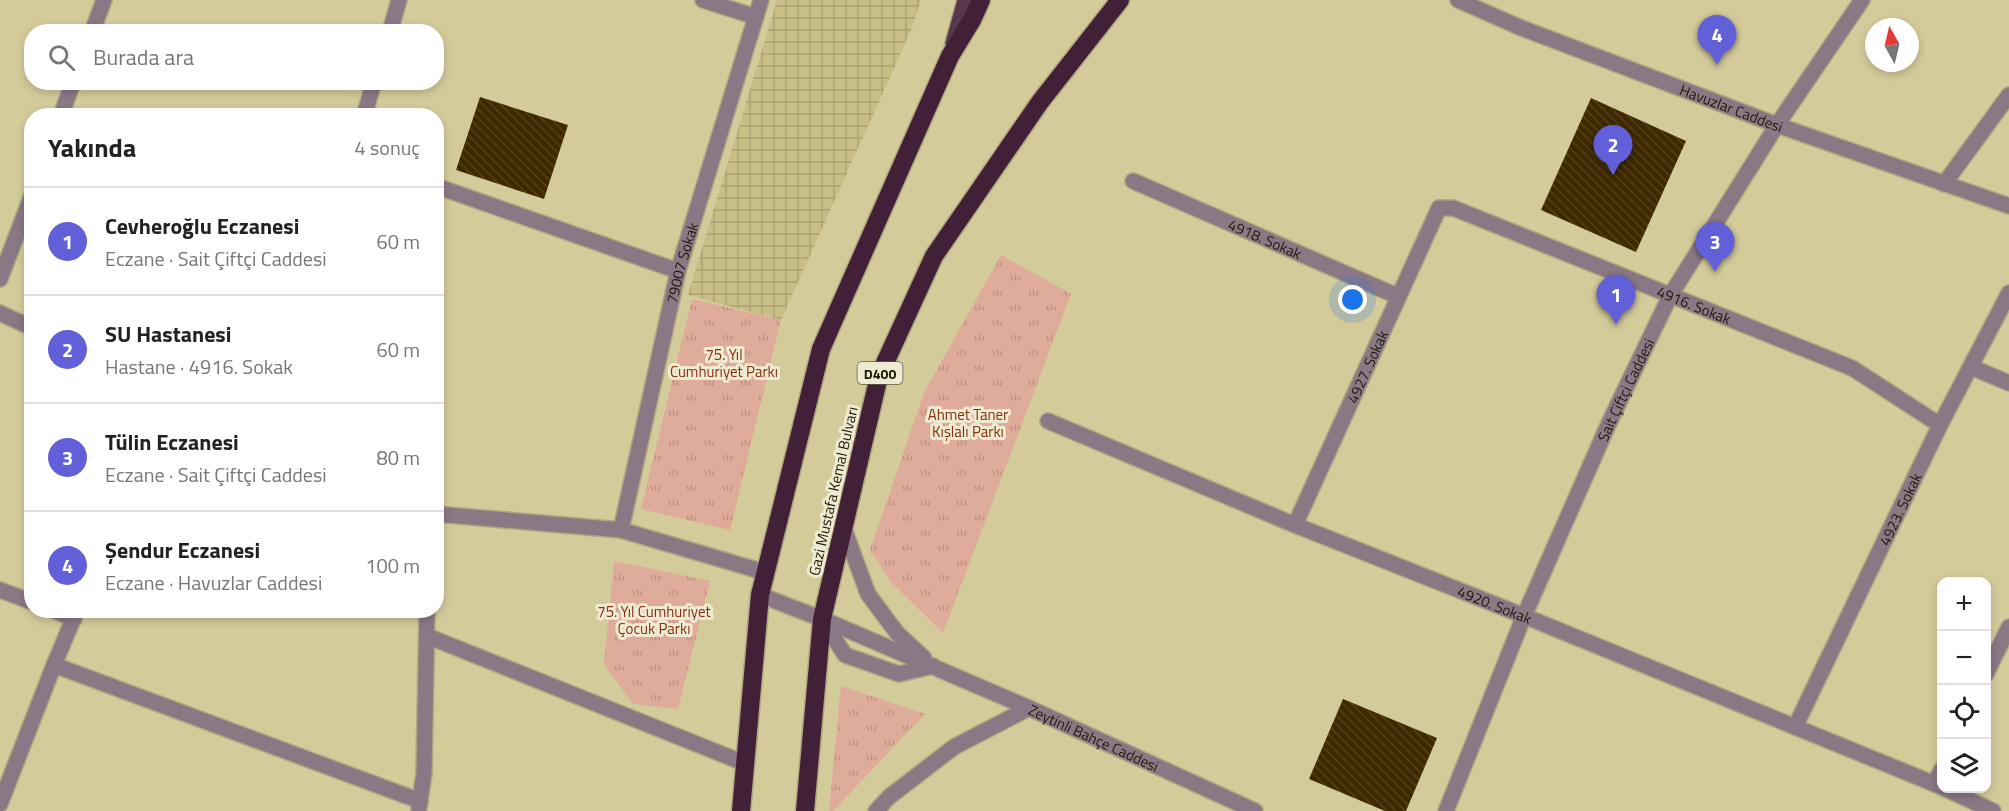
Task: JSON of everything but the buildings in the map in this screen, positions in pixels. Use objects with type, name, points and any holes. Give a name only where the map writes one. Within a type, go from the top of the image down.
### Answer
[{"type":"highway","points":[[741,811],[760,595],[821,349],[950,56],[972,20],[981,0]]},
{"type":"highway","name":"Gazi Mustafa Kemal Bulvarı","points":[[806,811],[822,619],[879,376],[934,256],[1040,102],[1120,0]]},
{"type":"main road","points":[[950,56],[966,0]]},
{"type":"street","points":[[95,24],[104,0]]},
{"type":"street","points":[[703,0],[756,17]]},
{"type":"street","name":"79007 Sokak","points":[[621,530],[678,271],[761,0]]},
{"type":"street","name":"Havuzlar Caddesi","points":[[1458,0],[1490,5],[1520,27],[1777,126],[2009,206]]},
{"type":"street","name":"Sait Çiftçi Caddesi","points":[[1446,811],[1524,616],[1609,423],[1670,296],[1777,126],[1862,0]]},
{"type":"street","points":[[392,24],[397,1]]},
{"type":"street","points":[[64,108],[71,90]]},
{"type":"street","points":[[366,108],[372,90]]},
{"type":"street","points":[[1944,184],[2009,95]]},
{"type":"street","name":"4918. Sokak","points":[[1133,181],[1397,296]]},
{"type":"street","points":[[444,189],[678,271]]},
{"type":"street","name":"4916. Sokak","points":[[1439,208],[1453,208],[1852,368],[1941,425]]},
{"type":"street","name":"4927. Sokak","points":[[1295,525],[1397,296],[1439,208]]},
{"type":"street","points":[[0,279],[24,216]]},
{"type":"street","name":"4923. Sokak","points":[[1795,727],[1941,425],[2009,293]]},
{"type":"street","points":[[0,313],[24,324]]},
{"type":"street","points":[[1971,367],[2009,383]]},
{"type":"street","name":"4920. Sokak","points":[[1047,421],[1295,525],[1524,616],[1937,786]]},
{"type":"street","points":[[444,515],[621,530],[764,572]]},
{"type":"street","points":[[843,526],[868,594],[897,633],[933,666]]},
{"type":"street","points":[[0,590],[24,599]]},
{"type":"street","name":"Zeytinli Bahçe Caddesi","points":[[760,595],[822,619],[1029,708],[1250,810]]},
{"type":"street","points":[[0,804],[75,618]]},
{"type":"street","points":[[54,665],[420,806],[424,773],[427,618]]},
{"type":"street","points":[[822,619],[845,655],[899,674],[933,666]]},
{"type":"street","points":[[1991,664],[2009,627]]},
{"type":"street","points":[[427,636],[744,763]]},
{"type":"street","points":[[876,811],[889,797],[954,747],[1029,708]]},
{"type":"street","name":"4920. Sokak","points":[[1953,793],[1993,811]]},
{"type":"shaded area","points":[[777,0],[921,0],[912,28],[781,320],[688,295]]},
{"type":"green space","name":"Ahmet Taner Kışlalı Parkı","points":[[1001,255],[1071,294],[943,633],[891,582],[870,550],[924,393]]},
{"type":"green space","name":"75. Yıl Cumhuriyet Parkı","points":[[692,299],[781,320],[730,530],[641,509]]},
{"type":"green space","name":"75. Yıl Cumhuriyet Çocuk Parkı","points":[[614,561],[710,581],[678,709],[633,704],[604,664]]},
{"type":"green space","points":[[841,686],[925,714],[833,811],[829,811]]},
{"type":"place","name":"Şendur Eczanesi","points":[[1717,65]]},
{"type":"place","name":"SU Hastanesi","points":[[1613,175]]},
{"type":"place","name":"Tülin Eczanesi","points":[[1715,272]]},
{"type":"place","name":"Cevheroğlu Eczanesi","points":[[1616,325]]}]
